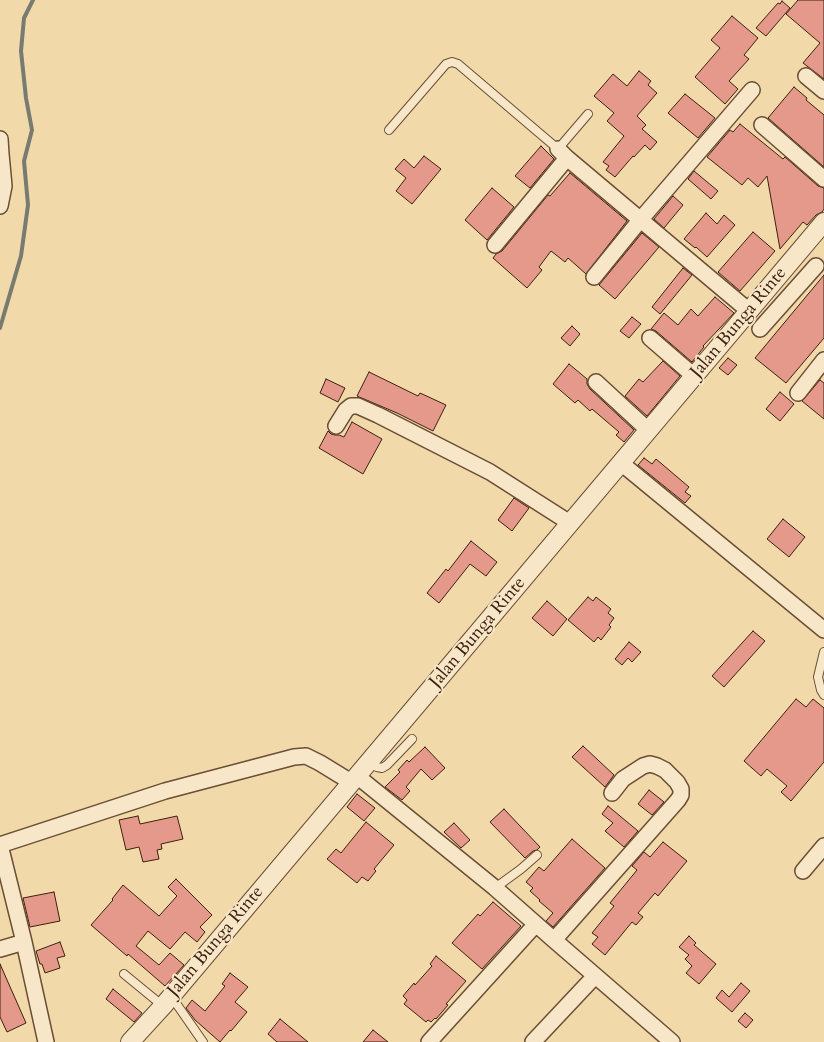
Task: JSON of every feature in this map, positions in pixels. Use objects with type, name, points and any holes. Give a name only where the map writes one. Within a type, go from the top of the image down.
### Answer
[{"type":"street","points":[[806,76],[824,92]]},
{"type":"street","points":[[594,277],[641,219],[752,90]]},
{"type":"street","points":[[762,125],[824,179]]},
{"type":"street","points":[[0,149],[4,186],[0,206]]},
{"type":"street","points":[[495,245],[563,153],[749,311]]},
{"type":"street","name":"Jalan Bunga Rinte","points":[[130,1042],[167,1001],[824,222]]},
{"type":"street","points":[[760,329],[820,269],[801,249]]},
{"type":"street","points":[[650,338],[694,376]]},
{"type":"street","points":[[798,393],[822,365]]},
{"type":"street","points":[[596,382],[648,430]]},
{"type":"street","points":[[336,426],[346,410],[351,406],[358,406],[490,472],[570,523]]},
{"type":"street","points":[[621,463],[824,630]]},
{"type":"street","points":[[46,1042],[0,844],[165,791],[294,757],[306,756],[359,774],[495,888],[672,1042]]},
{"type":"street","points":[[554,940],[678,800],[681,795],[681,789],[665,770],[650,764],[642,766],[623,779],[612,793]]},
{"type":"street","points":[[803,871],[824,846]]},
{"type":"street","points":[[429,1042],[536,924]]},
{"type":"street","points":[[0,949],[24,942]]},
{"type":"street","points":[[532,1042],[595,976]]},
{"type":"lane","points":[[389,130],[446,64],[452,62],[458,64],[563,153],[588,114]]},
{"type":"lane","points":[[824,652],[818,677],[824,695]]},
{"type":"lane","points":[[359,774],[387,765],[412,738]]},
{"type":"lane","points":[[495,888],[537,855]]},
{"type":"lane","points":[[124,974],[167,1001],[203,1042]]},
{"type":"building","points":[[798,0],[824,0],[824,79],[803,63],[820,43],[786,14]]},
{"type":"building","points":[[782,1],[790,8],[766,36],[756,28]]},
{"type":"building","points":[[732,16],[758,38],[744,55],[749,59],[729,81],[738,89],[725,104],[695,77],[720,48],[711,40]]},
{"type":"building","points":[[639,71],[651,81],[648,85],[657,93],[637,116],[646,125],[642,129],[657,142],[650,150],[645,145],[615,177],[606,170],[609,166],[603,162],[624,136],[607,121],[614,113],[594,96],[613,74],[627,86]]},
{"type":"building","points":[[794,87],[824,115],[824,167],[768,118]]},
{"type":"building","points":[[685,94],[715,118],[698,138],[668,113]]},
{"type":"building","points":[[740,124],[783,159],[785,157],[818,186],[824,188],[824,209],[822,212],[816,215],[807,225],[803,222],[780,249],[767,176],[758,187],[748,178],[742,185],[707,157],[730,130],[733,132]]},
{"type":"building","points":[[541,146],[554,159],[530,188],[515,176]]},
{"type":"building","points":[[424,156],[441,169],[412,204],[396,191],[406,178],[395,169],[404,159],[414,168]]},
{"type":"building","points":[[694,171],[718,191],[711,199],[688,179]]},
{"type":"building","points":[[570,173],[627,221],[586,274],[568,258],[565,262],[551,251],[539,267],[542,270],[527,288],[493,258],[502,251],[548,195],[550,196]]},
{"type":"building","points":[[492,188],[514,207],[487,240],[465,220]]},
{"type":"building","points":[[673,196],[683,205],[664,228],[654,219]]},
{"type":"building","points":[[706,213],[717,224],[724,215],[735,225],[707,257],[684,239]]},
{"type":"building","points":[[753,232],[775,251],[740,291],[718,272]]},
{"type":"building","points":[[642,233],[659,247],[615,299],[599,285]]},
{"type":"building","points":[[683,268],[692,275],[660,314],[652,307]]},
{"type":"building","points":[[824,275],[824,338],[786,383],[755,358]]},
{"type":"building","points":[[715,297],[734,313],[703,346],[692,362],[656,331],[651,329],[664,313],[678,325],[691,309],[698,316]]},
{"type":"building","points":[[632,317],[641,324],[629,338],[620,331]]},
{"type":"building","points":[[572,326],[580,334],[570,346],[561,338]]},
{"type":"building","points":[[728,358],[737,365],[728,375],[719,368]]},
{"type":"building","points":[[663,361],[680,376],[647,416],[625,396],[639,379],[643,382]]},
{"type":"building","points":[[569,364],[587,379],[590,389],[634,430],[624,442],[616,435],[619,432],[592,409],[590,411],[578,400],[575,403],[553,384]]},
{"type":"building","points":[[369,372],[418,396],[420,393],[446,405],[433,431],[357,396]]},
{"type":"building","points":[[326,379],[345,388],[338,402],[320,393]]},
{"type":"building","points":[[820,380],[824,383],[824,419],[802,401]]},
{"type":"building","points":[[780,392],[794,404],[780,421],[766,409]]},
{"type":"building","points":[[352,422],[382,439],[363,474],[319,448],[328,431],[331,434],[344,437]]},
{"type":"building","points":[[644,458],[652,464],[656,459],[689,487],[685,492],[691,496],[685,503],[638,465]]},
{"type":"building","points":[[514,498],[529,508],[512,531],[498,520]]},
{"type":"building","points":[[783,519],[805,537],[789,557],[767,539]]},
{"type":"building","points":[[471,541],[497,562],[486,576],[470,564],[439,603],[427,593],[446,569],[448,571]]},
{"type":"building","points":[[588,597],[593,601],[596,597],[611,609],[608,613],[614,618],[609,625],[611,627],[601,640],[598,637],[594,642],[568,620]]},
{"type":"building","points":[[547,601],[567,619],[553,636],[532,618]]},
{"type":"building","points":[[753,631],[765,641],[724,687],[712,676]]},
{"type":"building","points":[[629,642],[641,652],[632,662],[628,658],[622,665],[615,659]]},
{"type":"building","points":[[796,699],[806,707],[813,699],[824,708],[824,762],[791,801],[781,792],[787,786],[767,769],[761,776],[744,761]]},
{"type":"building","points":[[583,746],[614,775],[605,787],[572,757]]},
{"type":"building","points":[[425,747],[445,768],[432,780],[421,769],[406,787],[410,791],[402,800],[385,787],[400,772],[398,770],[407,760],[409,762]]},
{"type":"building","points":[[649,790],[664,802],[652,815],[638,804]]},
{"type":"building","points":[[357,794],[375,808],[364,821],[347,807]]},
{"type":"building","points":[[608,806],[638,831],[624,847],[605,831],[613,823],[602,814]]},
{"type":"building","points":[[504,809],[540,847],[525,858],[490,822]]},
{"type":"building","points":[[138,816],[140,824],[177,816],[183,839],[161,844],[162,849],[157,850],[159,859],[143,862],[139,847],[126,850],[119,820]]},
{"type":"building","points":[[366,822],[394,845],[374,869],[376,871],[368,881],[362,877],[357,883],[327,859],[336,849],[341,853]]},
{"type":"building","points":[[454,823],[470,840],[461,848],[444,832]]},
{"type":"building","points":[[572,839],[605,868],[553,927],[546,921],[553,913],[530,891],[533,888],[526,882],[539,867],[544,871]]},
{"type":"building","points":[[663,842],[687,861],[658,896],[655,893],[638,913],[643,917],[636,925],[632,922],[605,955],[592,944],[598,937],[592,933],[614,906],[610,903],[637,870],[632,866],[644,852],[650,857]]},
{"type":"building","points":[[176,879],[212,915],[200,927],[205,932],[197,942],[185,932],[170,949],[148,931],[136,946],[159,965],[170,953],[184,965],[165,986],[91,925],[113,900],[123,885],[159,916],[177,896],[168,887]]},
{"type":"building","points":[[54,892],[60,921],[30,927],[23,898]]},
{"type":"building","points":[[493,902],[521,926],[482,969],[452,943],[478,914],[480,916]]},
{"type":"building","points":[[689,936],[696,943],[694,945],[716,964],[699,984],[686,973],[692,966],[685,959],[689,955],[679,947]]},
{"type":"building","points":[[60,942],[65,956],[57,958],[60,968],[45,973],[36,951]]},
{"type":"building","points":[[436,956],[466,981],[436,1019],[426,1022],[404,1004],[407,1000],[403,996],[432,966],[430,964]]},
{"type":"building","points":[[0,964],[26,1023],[7,1032],[0,1017]]},
{"type":"building","points":[[230,973],[248,987],[235,1002],[247,1012],[220,1042],[195,1020],[186,1008],[192,1000],[205,1011],[225,986],[222,984]]},
{"type":"building","points":[[741,983],[750,991],[732,1012],[716,998],[722,990],[729,997]]},
{"type":"building","points":[[113,989],[142,1013],[134,1022],[106,999]]},
{"type":"building","points":[[745,1013],[753,1020],[746,1028],[738,1021]]},
{"type":"building","points":[[280,1019],[308,1042],[277,1042],[268,1034]]},
{"type":"building","points":[[373,1030],[388,1042],[363,1042]]},
{"type":"waterway","points":[[0,328],[21,256],[28,205],[24,161],[32,130],[26,98],[21,51],[24,18],[33,0]]}]
